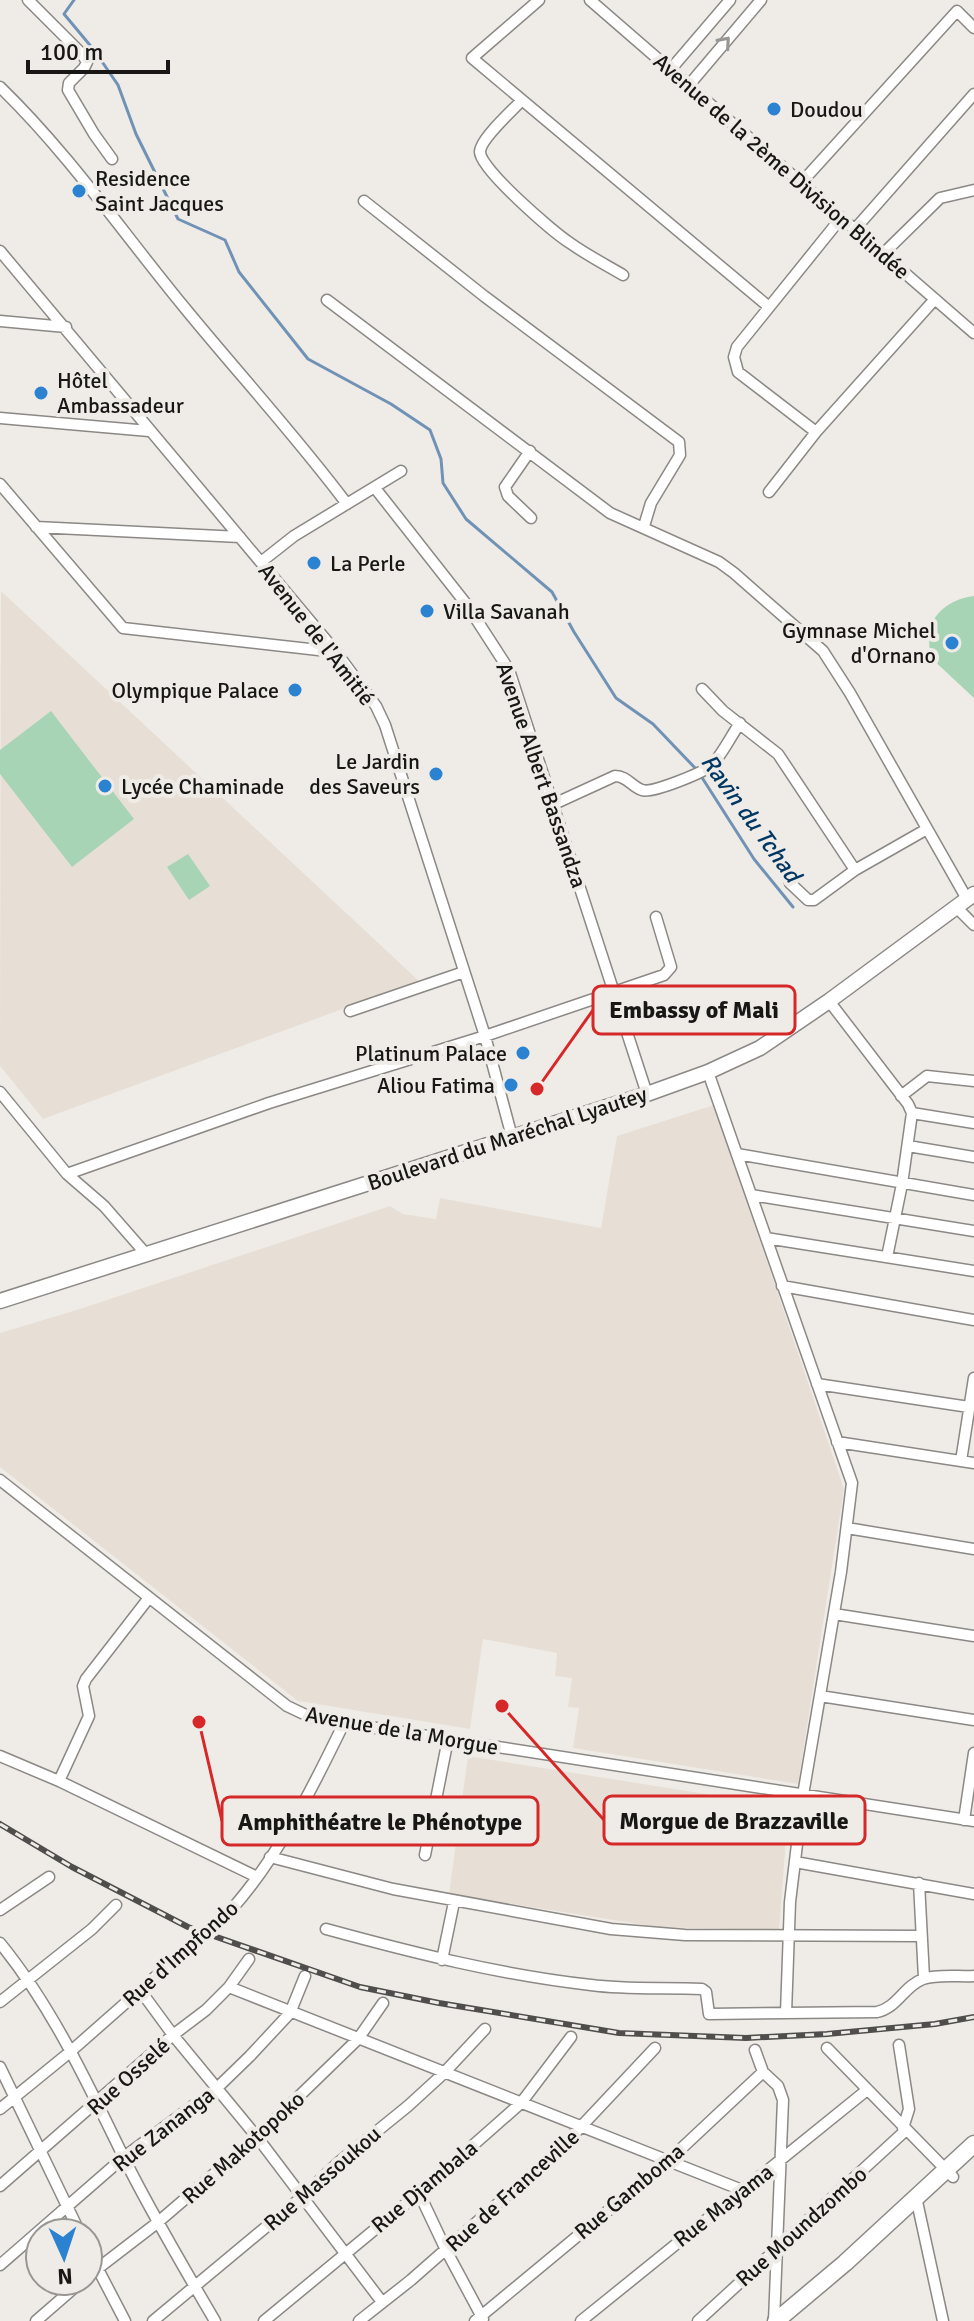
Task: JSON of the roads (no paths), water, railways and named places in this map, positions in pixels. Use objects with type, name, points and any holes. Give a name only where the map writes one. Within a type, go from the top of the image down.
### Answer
[{"type":"main road","name":"Boulevard du Maréchal Lyautey","points":[[0,1301],[708,1072],[760,1048],[966,900]]},
{"type":"main road","points":[[792,2321],[949,2174],[974,2144]]},
{"type":"main road","points":[[949,2174],[974,2158]]},
{"type":"main road","points":[[775,2321],[918,2202]]},
{"type":"street","points":[[28,0],[87,62],[69,83],[68,90],[112,159]]},
{"type":"street","points":[[539,0],[472,58],[769,307]]},
{"type":"street","name":"Avenue de la 2ème Division Blindée","points":[[590,0],[974,333]]},
{"type":"street","points":[[671,69],[730,0]]},
{"type":"street","points":[[689,85],[761,0]]},
{"type":"street","points":[[801,183],[957,11],[974,28]]},
{"type":"street","points":[[0,87],[83,179],[182,305],[347,504]]},
{"type":"street","points":[[855,229],[974,94]]},
{"type":"street","points":[[522,100],[481,145],[480,155],[484,165],[570,243],[623,275]]},
{"type":"street","points":[[883,254],[940,198],[974,190]]},
{"type":"street","points":[[364,201],[484,296],[679,442],[680,455],[651,503],[644,526]]},
{"type":"street","points":[[816,432],[738,372],[734,357],[737,347],[841,218]]},
{"type":"street","name":"Avenue de l'Amitié","points":[[0,251],[336,652],[376,706],[385,725],[485,1036],[512,1137]]},
{"type":"street","points":[[769,492],[816,432],[935,299]]},
{"type":"street","points":[[327,300],[610,513],[719,562],[823,651],[927,829],[966,900],[974,925]]},
{"type":"street","points":[[0,321],[66,327]]},
{"type":"street","points":[[0,418],[149,431]]},
{"type":"street","points":[[530,451],[505,487],[508,496],[531,518]]},
{"type":"street","points":[[261,562],[294,536],[401,471]]},
{"type":"street","points":[[0,484],[123,628],[336,652]]},
{"type":"street","name":"Avenue Albert Bassandza","points":[[375,488],[498,649],[515,687],[647,1094]]},
{"type":"street","points":[[36,527],[240,537]]},
{"type":"street","points":[[702,689],[778,754],[855,870]]},
{"type":"street","points":[[554,804],[615,776],[623,776],[647,791],[706,769],[740,723]]},
{"type":"street","points":[[790,883],[808,900],[814,900],[855,870],[927,829]]},
{"type":"street","points":[[67,1174],[269,1103],[485,1036],[664,975],[670,971],[671,964],[656,917]]},
{"type":"street","points":[[350,1011],[464,972]]},
{"type":"street","points":[[829,1001],[912,1113],[887,1257]]},
{"type":"street","points":[[708,1072],[852,1483],[834,1614],[803,1795],[788,1935],[786,2013]]},
{"type":"street","points":[[901,1096],[927,1076],[974,1081]]},
{"type":"street","points":[[0,1092],[67,1174],[104,1206],[146,1254]]},
{"type":"street","points":[[912,1113],[974,1123]]},
{"type":"street","points":[[908,1146],[974,1157]]},
{"type":"street","points":[[737,1154],[974,1195]]},
{"type":"street","points":[[751,1195],[974,1231]]},
{"type":"street","points":[[766,1238],[974,1271]]},
{"type":"street","points":[[782,1286],[974,1320]]},
{"type":"street","points":[[961,1461],[974,1378]]},
{"type":"street","points":[[817,1384],[969,1407]]},
{"type":"street","points":[[837,1442],[974,1463]]},
{"type":"street","name":"Avenue de la Morgue","points":[[0,1480],[287,1706],[308,1716],[969,1821]]},
{"type":"street","points":[[847,1528],[974,1549]]},
{"type":"street","points":[[59,1781],[89,1716],[83,1686],[86,1679],[148,1599]]},
{"type":"street","points":[[834,1614],[974,1636]]},
{"type":"street","points":[[820,1696],[974,1720]]},
{"type":"street","name":"Rue d'Impfondo","points":[[0,2109],[70,2052],[231,1910],[257,1877],[319,1776],[344,1723]]},
{"type":"street","points":[[425,1855],[448,1739]]},
{"type":"street","points":[[969,1821],[974,1753]]},
{"type":"street","points":[[0,1756],[59,1781],[257,1877]]},
{"type":"street","points":[[270,1857],[454,1902],[647,1933],[921,1936]]},
{"type":"street","points":[[795,1862],[974,1894]]},
{"type":"street","points":[[0,1910],[49,1877]]},
{"type":"street","points":[[919,1883],[924,1978]]},
{"type":"street","points":[[442,1960],[454,1902]]},
{"type":"street","points":[[0,2002],[92,1929],[116,1905]]},
{"type":"street","points":[[326,1929],[487,1970],[594,1986],[702,1989],[706,1992],[709,2014],[887,2010],[900,1995],[924,1978],[974,1976]]},
{"type":"street","points":[[0,1943],[30,1979],[157,2223],[215,2321]]},
{"type":"street","name":"Rue Osselé","points":[[0,2186],[173,2035],[206,2010],[229,1987],[249,1959]]},
{"type":"street","name":"Rue Zananga","points":[[0,2265],[124,2157],[217,2088],[273,2034],[290,2013],[305,1976]]},
{"type":"street","points":[[229,1987],[742,2190]]},
{"type":"street","points":[[140,1990],[382,2302]]},
{"type":"street","name":"Rue Makotopoko","points":[[104,2263],[157,2223],[257,2137],[358,2039],[383,2003]]},
{"type":"street","name":"Rue Massoukou","points":[[153,2321],[443,2074],[485,2029]]},
{"type":"street","name":"Rue Djambala","points":[[264,2321],[419,2193],[521,2103],[571,2037]]},
{"type":"street","points":[[899,2045],[909,2109],[904,2130]]},
{"type":"street","name":"Rue de Franceville","points":[[359,2321],[446,2250],[583,2126],[655,2048]]},
{"type":"street","points":[[827,2048],[949,2174]]},
{"type":"street","points":[[755,2050],[763,2072],[778,2086],[783,2100],[775,2249],[775,2321]]},
{"type":"street","points":[[0,2067],[72,2217]]},
{"type":"street","name":"Rue Gamboma","points":[[480,2319],[668,2161],[763,2072]]},
{"type":"street","name":"Rue Mayama","points":[[581,2321],[867,2090]]},
{"type":"street","name":"Rue Moundzombo","points":[[698,2321],[904,2130]]},
{"type":"street","points":[[419,2193],[480,2319]]},
{"type":"street","points":[[918,2202],[943,2321]]},
{"type":"street","points":[[104,2290],[125,2321]]},
{"type":"street","points":[[36,2321],[64,2297]]},
{"type":"waterway","name":"Ravin du Tchad","points":[[74,0],[64,14],[118,85],[136,134],[178,219],[225,240],[239,272],[308,359],[391,404],[430,430],[441,459],[443,483],[466,519],[552,592],[616,698],[653,724],[697,770]]},
{"type":"waterway","name":"Ravin du Tchad","points":[[701,776],[754,859],[793,907]]},
{"type":"railway","points":[[0,1824],[72,1867],[188,1927],[360,1987],[439,2003],[619,2033],[746,2038],[827,2034],[935,2024],[974,2017]]},
{"type":"place","name":"Doudou","points":[[774,109]]},
{"type":"place","name":"Residence Saint Jacques","points":[[79,191]]},
{"type":"place","name":"Hôtel Ambassadeur","points":[[41,393]]},
{"type":"place","name":"La Perle","points":[[314,563]]},
{"type":"place","name":"Villa Savanah","points":[[427,611]]},
{"type":"place","name":"Gymnase Michel d'Ornano","points":[[952,643]]},
{"type":"place","name":"Olympique Palace","points":[[295,690]]},
{"type":"place","name":"Le Jardin des Saveurs","points":[[436,774]]},
{"type":"place","name":"Lycée Chaminade","points":[[105,786]]},
{"type":"place","name":"Platinum Palace","points":[[523,1053]]},
{"type":"place","name":"Aliou Fatima","points":[[511,1085]]},
{"type":"place","name":"Embassy of Mali","points":[[537,1089]]},
{"type":"place","name":"Morgue de Brazzaville","points":[[502,1706]]},
{"type":"place","name":"Amphithéatre le Phénotype","points":[[199,1722]]}]
